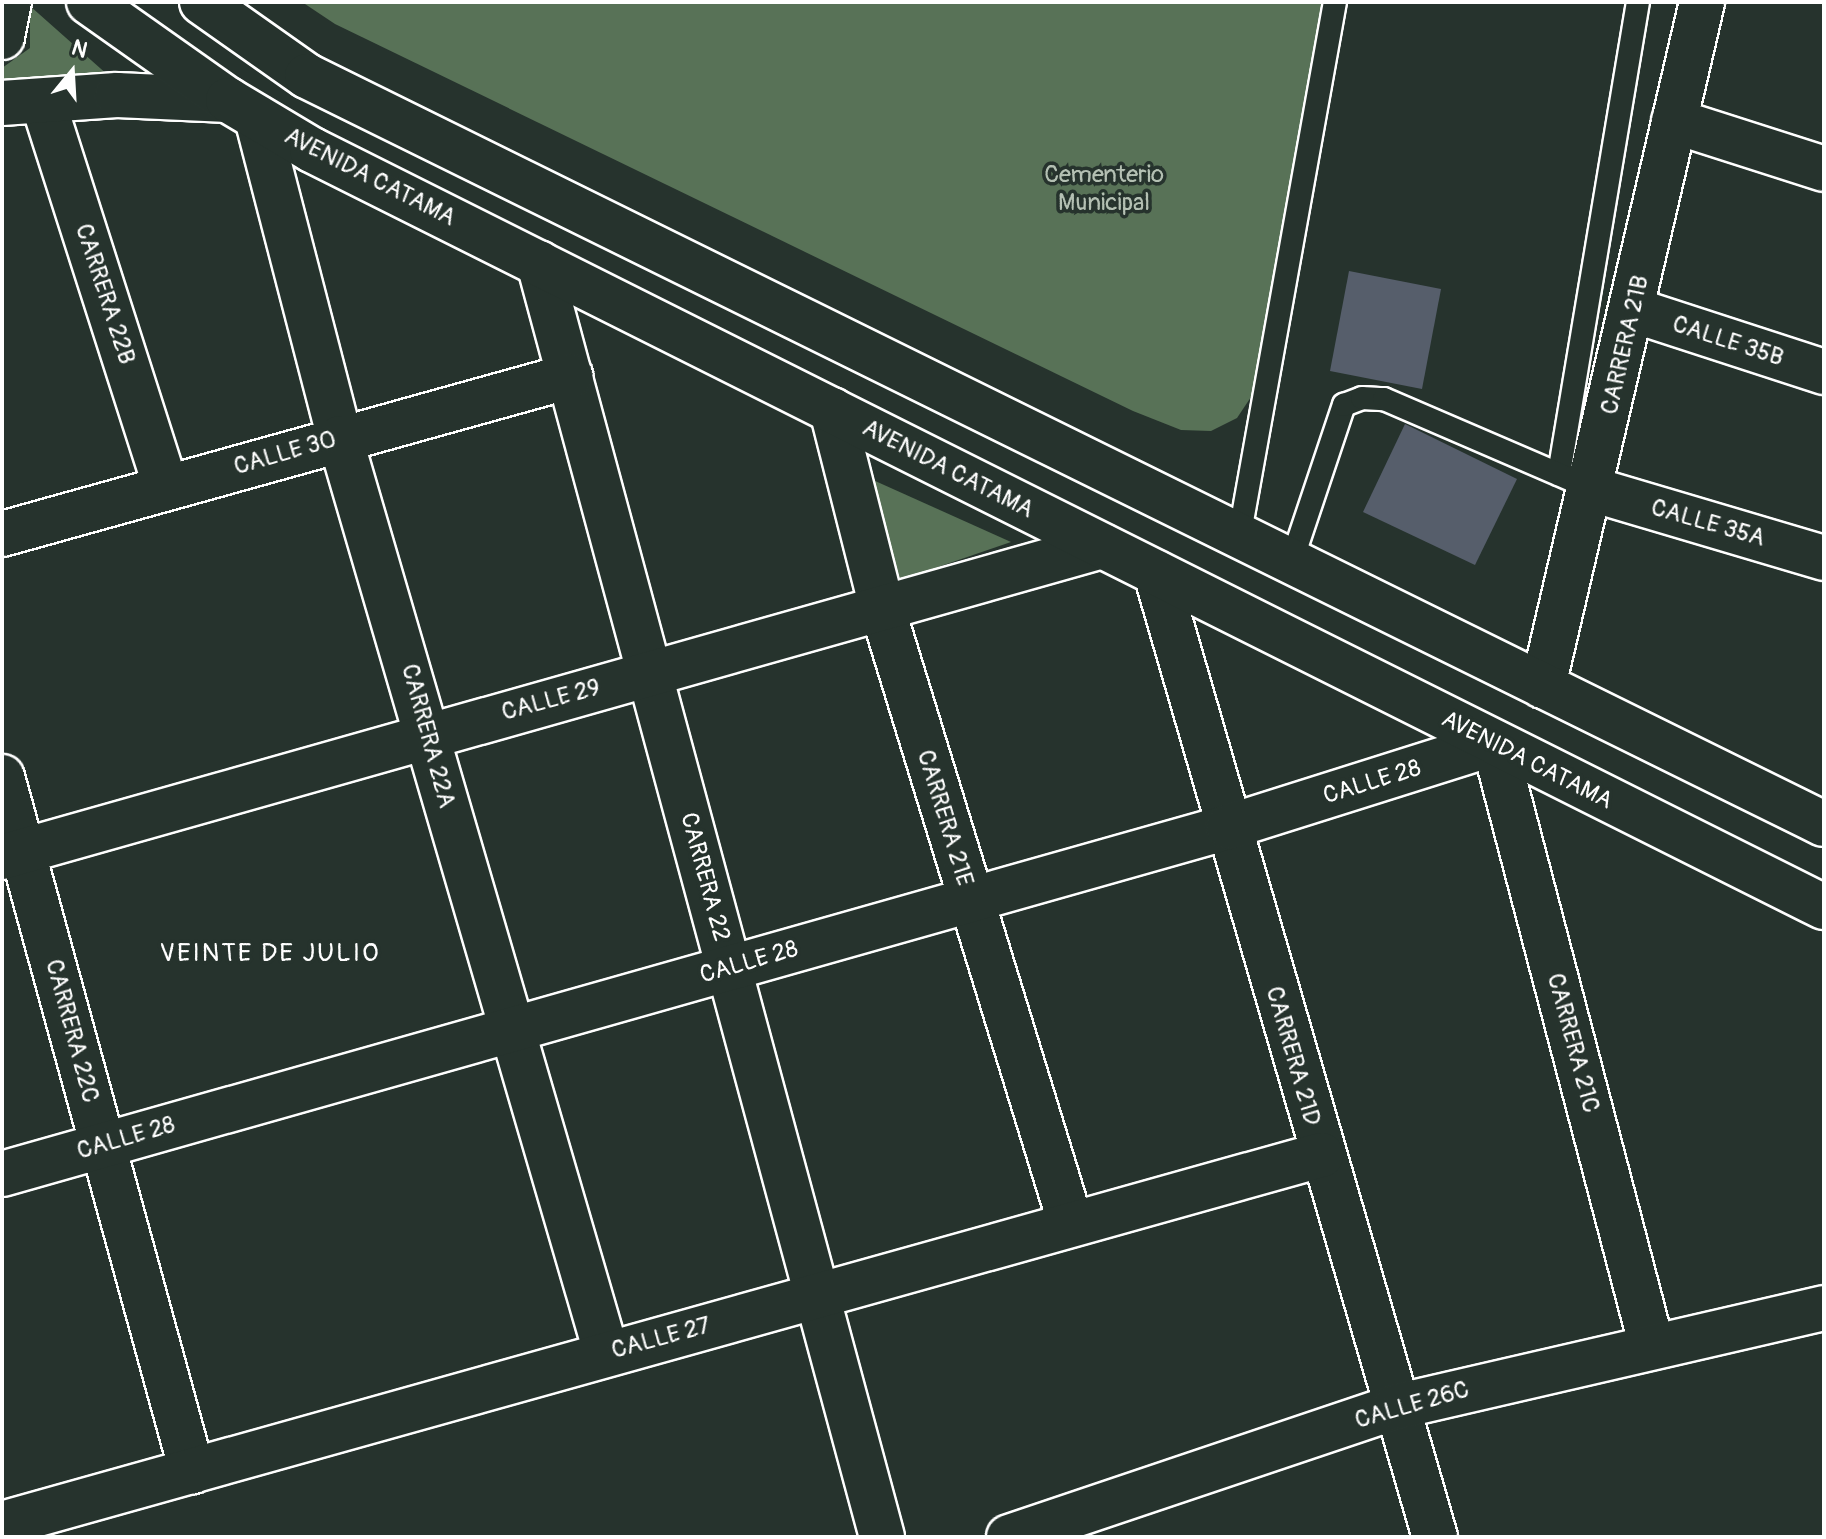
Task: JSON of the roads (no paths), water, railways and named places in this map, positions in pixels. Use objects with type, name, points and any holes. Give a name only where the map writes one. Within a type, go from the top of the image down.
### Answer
[{"type":"street","points":[[2,37],[9,2]]},
{"type":"street","name":"AVENIDA CATAMA","points":[[89,2],[242,109],[539,263],[1824,907]]},
{"type":"street","points":[[202,2],[307,76],[1824,824]]},
{"type":"street","name":"CARRERA 21B","points":[[1543,686],[1575,482],[1633,310],[1702,2]]},
{"type":"street","points":[[23,102],[117,95],[242,109]]},
{"type":"street","name":"CARRERA 22B","points":[[23,102],[166,487]]},
{"type":"street","name":"CARRERA 22A","points":[[242,109],[428,733],[508,1027],[606,1352]]},
{"type":"street","points":[[1674,121],[1824,169]]},
{"type":"street","name":"CARRERA 22","points":[[539,263],[882,1537]]},
{"type":"street","name":"CALLE 35B","points":[[1633,310],[1824,372]]},
{"type":"street","name":"CALLE 30","points":[[2,534],[570,376]]},
{"type":"street","name":"CARRERA 21E","points":[[832,410],[882,608],[1070,1221]]},
{"type":"street","name":"CALLE 35A","points":[[1575,482],[1824,558]]},
{"type":"street","name":"CALLE 29","points":[[12,854],[428,733],[650,674],[1102,546]]},
{"type":"street","name":"CARRERA 21D","points":[[1156,573],[1321,1155],[1435,1537]]},
{"type":"street","name":"CALLE 28","points":[[2,1174],[508,1027],[729,969],[968,896],[1228,827],[1494,743]]},
{"type":"street","name":"CARRERA 21C","points":[[1494,743],[1651,1343]]},
{"type":"street","name":"CARRERA 22C","points":[[2,777],[12,854],[103,1145],[192,1471]]},
{"type":"street","name":"CALLE 27","points":[[2,1524],[606,1352],[817,1296],[1070,1221],[1321,1155]]},
{"type":"street","name":"CALLE 26C","points":[[1009,1537],[1395,1407],[1651,1343],[1824,1308]]},
{"type":"lane","points":[[1239,538],[1335,2]]},
{"type":"lane","points":[[1291,563],[1344,405],[1362,398],[1384,399],[1575,482],[1638,2]]},
{"type":"district","name":"VEINTE DE JULIO","points":[[270,954]]},
{"type":"park label","name":"Cementerio Municipal","points":[[1104,189]]}]
